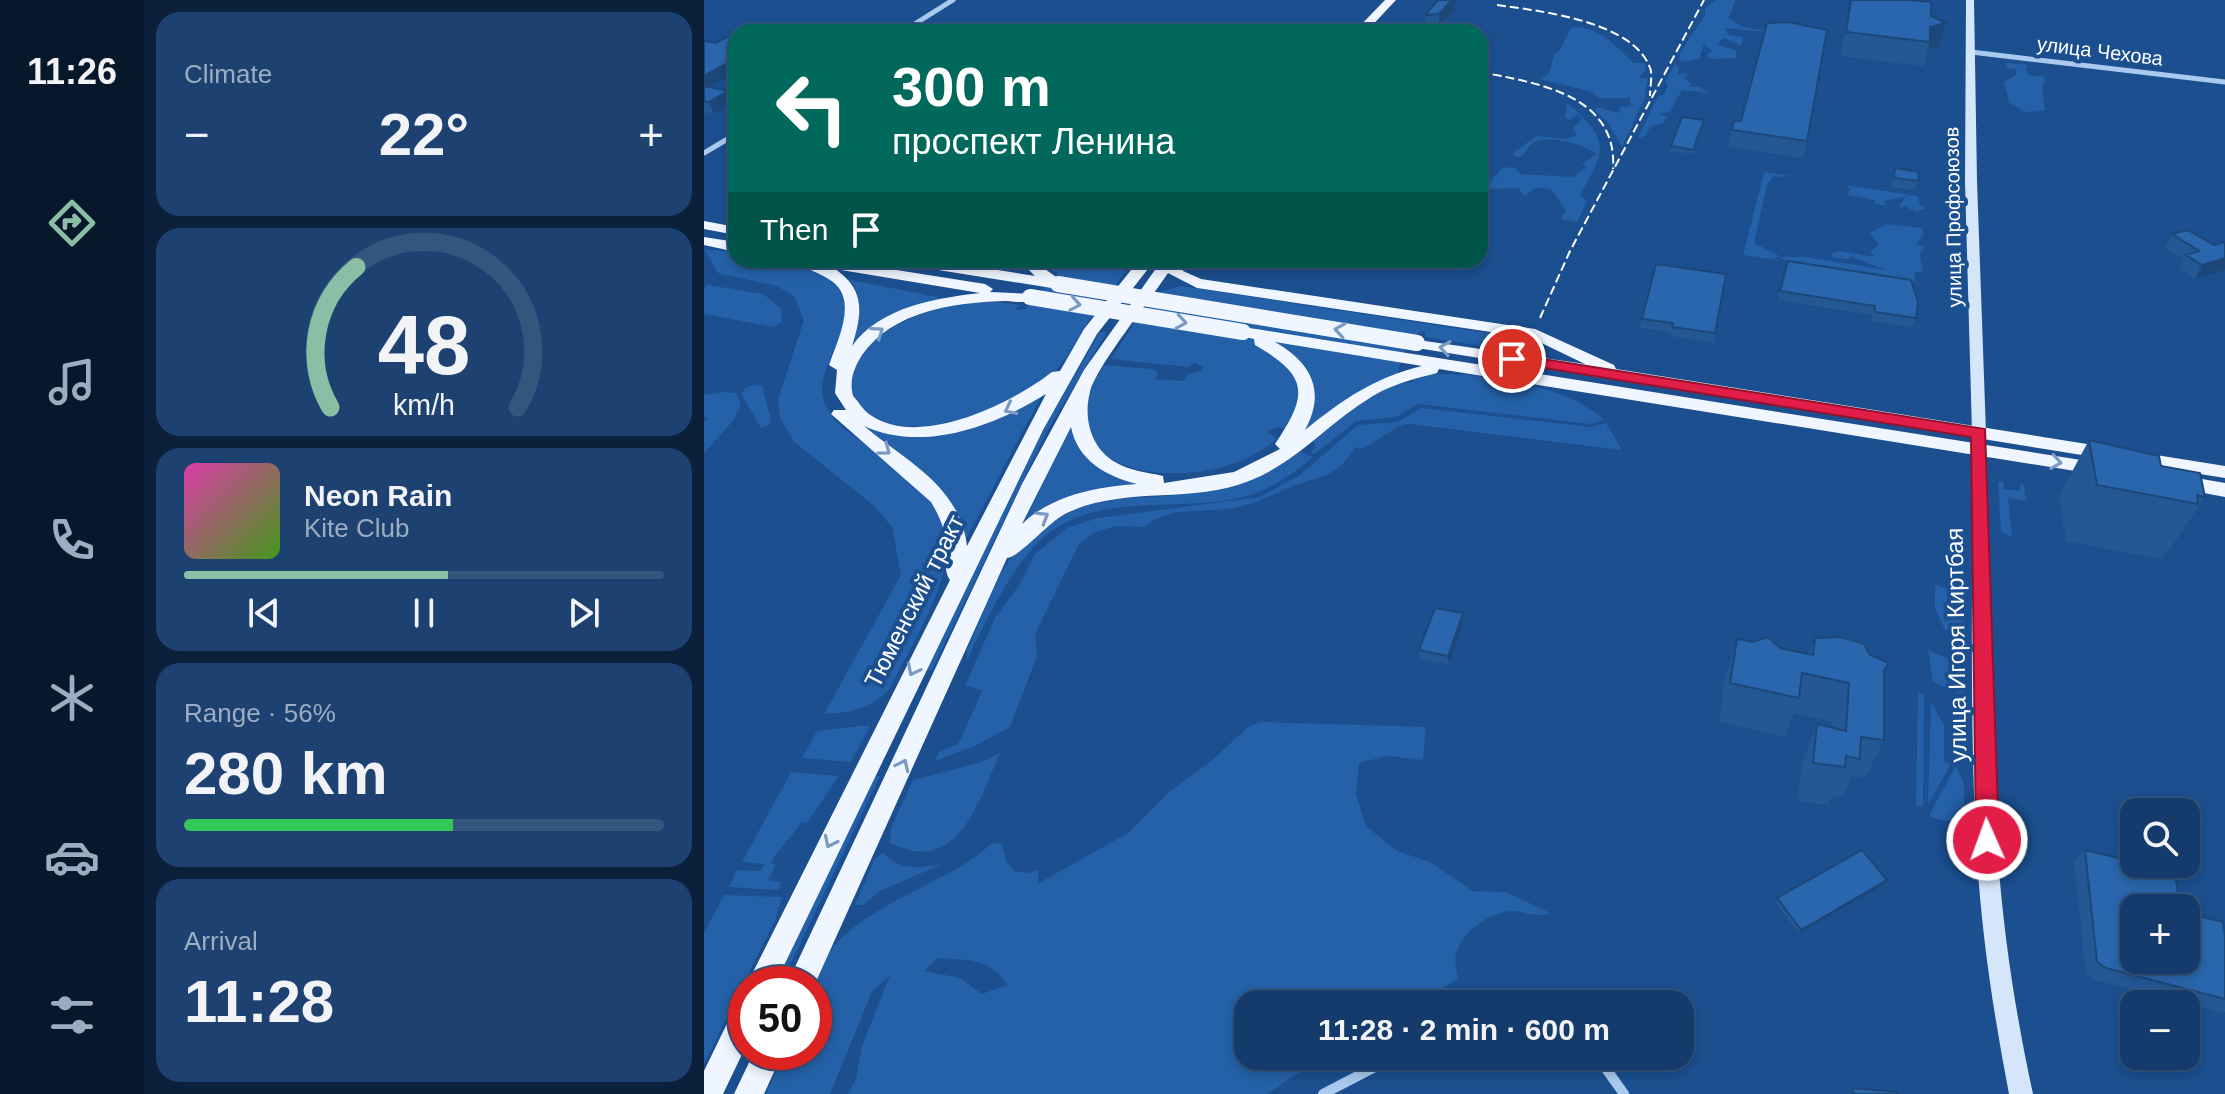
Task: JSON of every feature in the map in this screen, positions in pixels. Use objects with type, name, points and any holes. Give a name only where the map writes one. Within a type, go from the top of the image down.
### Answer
[{"type":"main road","points":[[1368,24],[1391,0]]},
{"type":"main road","points":[[1385,24],[1407,0]]},
{"type":"main road","name":"улица Профсоюзов","points":[[1970,0],[1979,441]]},
{"type":"main road","points":[[704,225],[728,230]]},
{"type":"main road","points":[[704,241],[728,246]]},
{"type":"main road","points":[[820,268],[842,280],[854,299],[853,317],[832,380],[831,396],[837,411],[933,489],[952,516],[959,546],[956,574],[948,601]]},
{"type":"main road","points":[[854,268],[1413,358],[1512,359],[1532,357],[1542,347],[1532,336],[1510,331]]},
{"type":"main road","points":[[954,268],[1049,282],[1413,358],[1440,369],[1479,371],[2225,472]]},
{"type":"main road","points":[[954,268],[992,268]]},
{"type":"main road","points":[[1037,268],[1049,282]]},
{"type":"main road","name":"Тюменский тракт","points":[[770,966],[948,601],[1072,362],[1104,313],[1141,268]]},
{"type":"main road","points":[[809,966],[1031,484],[1093,370],[1143,295],[1165,268]]},
{"type":"main road","points":[[1174,268],[1176,273],[1197,283]]},
{"type":"main road","points":[[1143,295],[1168,285],[1197,283],[1510,331],[1552,339],[1626,377]]},
{"type":"main road","points":[[1030,297],[960,299],[902,317],[875,333],[855,353],[844,375],[845,398],[858,414],[886,427],[925,431],[960,428],[995,417],[1024,402],[1072,362]]},
{"type":"main road","points":[[991,573],[1031,524],[1066,504],[1100,494],[1236,479],[1270,464],[1289,445],[1302,422],[1307,385],[1292,360],[1243,332]]},
{"type":"main road","points":[[1093,370],[1080,399],[1080,433],[1095,457],[1123,474],[1154,481],[1205,477],[1252,464],[1289,445],[1413,358]]},
{"type":"main road","points":[[1512,359],[1979,441],[2225,490]]},
{"type":"main road","name":"улица Игоря Киртбая","points":[[1979,441],[1986,827],[1999,973],[2021,1094]]},
{"type":"main road","points":[[708,1094],[728,1052]]},
{"type":"main road","points":[[749,1094],[760,1070]]},
{"type":"street","points":[[915,24],[953,0]]},
{"type":"street","name":"улица Чехова","points":[[1971,52],[2225,82]]},
{"type":"street","points":[[704,153],[728,139]]},
{"type":"street","points":[[1323,1094],[1369,1070]]},
{"type":"street","points":[[1607,1070],[1624,1094]]},
{"type":"shaded area","points":[[1716,0],[1735,0],[1729,18],[1742,27],[1777,33],[1724,28],[1729,35],[1743,37],[1741,46],[1724,38],[1717,44],[1737,51],[1735,58],[1712,59],[1706,55],[1712,51],[1704,44],[1699,59],[1679,60],[1680,53],[1705,15],[1705,8]]},
{"type":"shaded area","points":[[1571,27],[1598,33],[1634,63],[1644,63],[1646,70],[1639,77],[1648,79],[1644,100],[1622,147],[1608,122],[1594,110],[1598,107],[1617,113],[1621,111],[1619,107],[1631,106],[1630,98],[1599,98],[1592,92],[1540,79],[1549,74],[1554,54],[1560,50]]},
{"type":"shaded area","points":[[2006,63],[2028,65],[2025,68],[2029,75],[2045,77],[2042,89],[2045,111],[2025,112],[2009,102],[2004,82],[2016,75],[2016,69],[2007,68]]},
{"type":"shaded area","points":[[1675,64],[1679,67],[1678,74],[1688,74],[1684,78],[1691,84],[1689,87],[1699,87],[1710,93],[1682,90],[1670,111],[1659,115],[1667,116],[1663,123],[1651,126],[1645,136],[1638,138],[1658,96],[1664,95],[1668,85],[1665,82]]},
{"type":"shaded area","points":[[1567,103],[1591,126],[1600,145],[1595,166],[1580,195],[1587,201],[1577,222],[1561,219],[1566,211],[1552,190],[1537,187],[1525,196],[1518,188],[1490,189],[1489,182],[1502,168],[1514,167],[1521,174],[1573,177],[1586,167],[1582,164],[1597,154],[1565,142],[1538,141],[1518,158],[1512,154],[1536,136],[1566,139],[1577,135],[1573,128],[1582,119],[1577,115],[1570,120],[1565,118]]},
{"type":"shaded area","points":[[1764,172],[1791,176],[1773,177],[1767,185],[1754,243],[1779,256],[1772,259],[1743,255]]},
{"type":"shaded area","points":[[1846,185],[1918,196],[1920,205],[1926,208],[1917,212],[1904,206],[1902,209],[1899,206],[1905,197],[1883,201],[1887,206],[1875,204],[1875,200],[1848,195],[1850,189]]},
{"type":"shaded area","points":[[1887,224],[1923,228],[1923,235],[1916,244],[1924,247],[1920,255],[1923,272],[1914,272],[1915,281],[1795,264],[1779,257],[1807,257],[1886,270],[1849,256],[1850,259],[1833,258],[1831,253],[1841,251],[1875,257],[1870,252],[1879,245],[1870,233]]},
{"type":"shaded area","points":[[704,249],[728,251],[728,268],[809,268],[837,287],[844,302],[844,322],[823,379],[822,393],[826,406],[836,422],[926,494],[936,505],[946,525],[948,548],[944,572],[924,623],[890,688],[876,701],[860,708],[824,714],[901,575],[892,527],[873,505],[793,441],[780,417],[778,399],[804,320],[794,296],[777,286],[718,273]]},
{"type":"shaded area","points":[[1012,268],[1129,268],[1098,307],[1058,368],[1011,404],[964,421],[921,426],[880,422],[865,414],[854,401],[849,382],[853,365],[864,349],[899,324],[954,304],[996,302],[1021,305],[1014,310],[1025,309],[1058,273],[1043,269]]},
{"type":"shaded area","points":[[850,280],[948,299],[914,308],[844,361],[859,310],[856,289]]},
{"type":"shaded area","points":[[708,285],[763,294],[781,308],[782,322],[773,327],[704,314],[704,288]]},
{"type":"shaded area","points":[[1181,286],[1532,340],[1536,348],[1528,353],[1425,337],[1425,331],[1410,341],[1398,372],[1405,383],[1413,382],[1415,375],[1437,374],[1515,381],[1565,396],[1604,420],[1590,424],[1418,404],[1396,417],[1356,421],[1315,454],[1310,453],[1316,447],[1311,437],[1277,427],[1267,432],[1277,438],[1248,458],[1211,470],[1172,473],[1136,469],[1106,456],[1088,434],[1086,404],[1104,365],[1154,369],[1158,373],[1155,379],[1183,381],[1188,374],[1201,371],[1203,367],[1195,363],[1188,367],[1111,359],[1153,294]]},
{"type":"shaded area","points":[[1100,332],[1107,332],[1047,431],[932,670],[926,670],[1042,432]]},
{"type":"shaded area","points":[[762,386],[771,419],[769,425],[761,428],[742,395],[744,388]]},
{"type":"shaded area","points":[[736,393],[741,405],[733,421],[704,453],[704,422],[708,418],[704,417],[704,395]]},
{"type":"shaded area","points":[[1042,395],[964,543],[957,520],[934,484],[920,469],[849,415],[841,405],[852,416],[911,435]]},
{"type":"shaded area","points":[[1421,408],[1591,427],[1606,423],[1622,450],[1409,424],[1399,426],[1363,449],[1356,447],[1340,466],[1327,475],[1241,507],[1175,513],[1154,520],[1145,527],[1116,526],[1096,532],[1079,544],[1035,634],[1037,656],[1010,727],[975,746],[935,761],[939,752],[958,744],[983,690],[965,686],[995,618],[1020,584],[1035,554],[1067,528],[1098,518],[1260,497],[1300,475],[1358,425],[1398,422]]},
{"type":"shaded area","points":[[1072,424],[1076,442],[1150,483],[1111,491],[1022,527]]},
{"type":"shaded area","points":[[1298,451],[1313,457],[1283,479],[1250,495],[1224,501],[1116,508],[1066,522],[1044,537],[1022,562],[990,613],[967,661],[967,650],[1008,561],[1039,527],[1060,514],[1098,502],[1203,490]]},
{"type":"shaded area","points":[[2003,481],[2004,489],[2020,491],[2020,484],[2024,485],[2026,501],[2008,498],[2012,538],[2001,531],[1998,482]]},
{"type":"shaded area","points":[[1935,585],[1963,593],[1964,633],[1945,630],[1935,608]]},
{"type":"shaded area","points":[[1928,650],[1963,665],[1964,696],[1933,682]]},
{"type":"shaded area","points":[[1918,693],[1924,695],[1923,805],[1916,806]]},
{"type":"shaded area","points":[[1931,702],[1944,725],[1944,762],[1951,764],[1928,804]]},
{"type":"shaded area","points":[[1260,722],[1426,727],[1423,760],[1388,756],[1359,763],[1356,794],[1366,826],[1397,851],[1430,862],[1473,891],[1506,892],[1550,913],[1505,912],[1478,924],[1464,938],[1456,954],[1458,979],[1439,990],[1234,990],[1234,1070],[1302,1070],[1267,1094],[848,1094],[856,1079],[862,1046],[890,975],[872,992],[830,1094],[766,1094],[777,1070],[832,1070],[832,966],[822,966],[840,940],[862,921],[944,876],[992,843],[1002,844],[1006,861],[1014,871],[1027,873],[1037,870],[1039,883],[1128,833],[1170,791],[1209,763],[1248,727]],"holes":[[[938,958],[968,960],[994,970],[1007,985],[982,994],[960,978],[924,971]]]},
{"type":"shaded area","points":[[870,726],[851,762],[802,758],[817,731]]},
{"type":"shaded area","points":[[1000,753],[974,812],[963,829],[949,842],[933,850],[914,851],[890,843],[891,828],[913,780],[982,762]]},
{"type":"shaded area","points":[[1956,766],[1964,784],[1964,818],[1956,823],[1930,817],[1930,813]]},
{"type":"shaded area","points":[[791,772],[839,776],[807,823],[801,822],[771,863],[776,865],[768,880],[781,882],[778,890],[729,887],[737,870],[760,871],[765,864],[742,862]]},
{"type":"shaded area","points":[[874,776],[880,776],[790,966],[782,966]]},
{"type":"shaded area","points":[[883,853],[903,865],[942,864],[878,892],[863,905],[855,905],[875,858]]},
{"type":"shaded area","points":[[724,895],[782,897],[775,920],[752,966],[728,966],[728,1015],[704,1064],[704,933]]},
{"type":"building","points":[[1438,0],[1452,0],[1439,14],[1425,15]]},
{"type":"building","points":[[1851,0],[1931,2],[1931,16],[1946,23],[1930,27],[1930,42],[1846,32]]},
{"type":"building","points":[[1788,22],[1827,30],[1807,141],[1732,130],[1734,121],[1741,121],[1767,23]]},
{"type":"building","points":[[728,36],[728,62],[704,76],[704,41],[716,43]]},
{"type":"building","points":[[704,86],[728,91],[709,102],[704,101]]},
{"type":"building","points":[[1682,117],[1704,120],[1693,150],[1671,146]]},
{"type":"building","points":[[1895,168],[1919,172],[1918,181],[1894,178]]},
{"type":"building","points":[[2188,230],[2214,245],[2225,242],[2225,258],[2202,265],[2186,255],[2199,251],[2172,234]]},
{"type":"building","points":[[1788,261],[1911,280],[1918,302],[1916,318],[1875,312],[1875,306],[1780,291]]},
{"type":"building","points":[[1656,264],[1726,274],[1715,333],[1642,319]]},
{"type":"building","points":[[2089,440],[2159,456],[2161,466],[2200,473],[2205,497],[2197,495],[2198,504],[2097,485]]},
{"type":"building","points":[[1435,608],[1463,613],[1448,656],[1419,650]]},
{"type":"building","points":[[1768,637],[1780,648],[1813,655],[1815,638],[1841,637],[1864,644],[1870,655],[1889,663],[1884,670],[1884,740],[1861,737],[1860,759],[1846,756],[1845,767],[1813,763],[1817,724],[1846,731],[1849,683],[1802,673],[1799,698],[1730,683],[1737,639],[1753,642]]},
{"type":"building","points":[[1862,850],[1887,880],[1801,930],[1777,898]]},
{"type":"building","points":[[2085,850],[2120,859],[2120,878],[2176,878],[2178,894],[2120,894],[2120,972],[2097,962]]},
{"type":"building","points":[[2200,916],[2223,922],[2225,999],[2200,990],[2129,974],[2200,974]]},
{"type":"building","points":[[1853,1088],[1897,1092],[1898,1094],[1854,1094]]},
{"type":"railway","points":[[1540,318],[1570,251],[1704,0]]},
{"type":"railway","points":[[1497,5],[1560,15],[1627,40],[1642,54],[1651,71],[1650,96]]},
{"type":"railway","points":[[1488,74],[1549,88],[1588,109],[1602,124],[1611,144],[1613,169]]},
{"type":"route","points":[[1512,359],[1979,433],[1987,840]]}]
